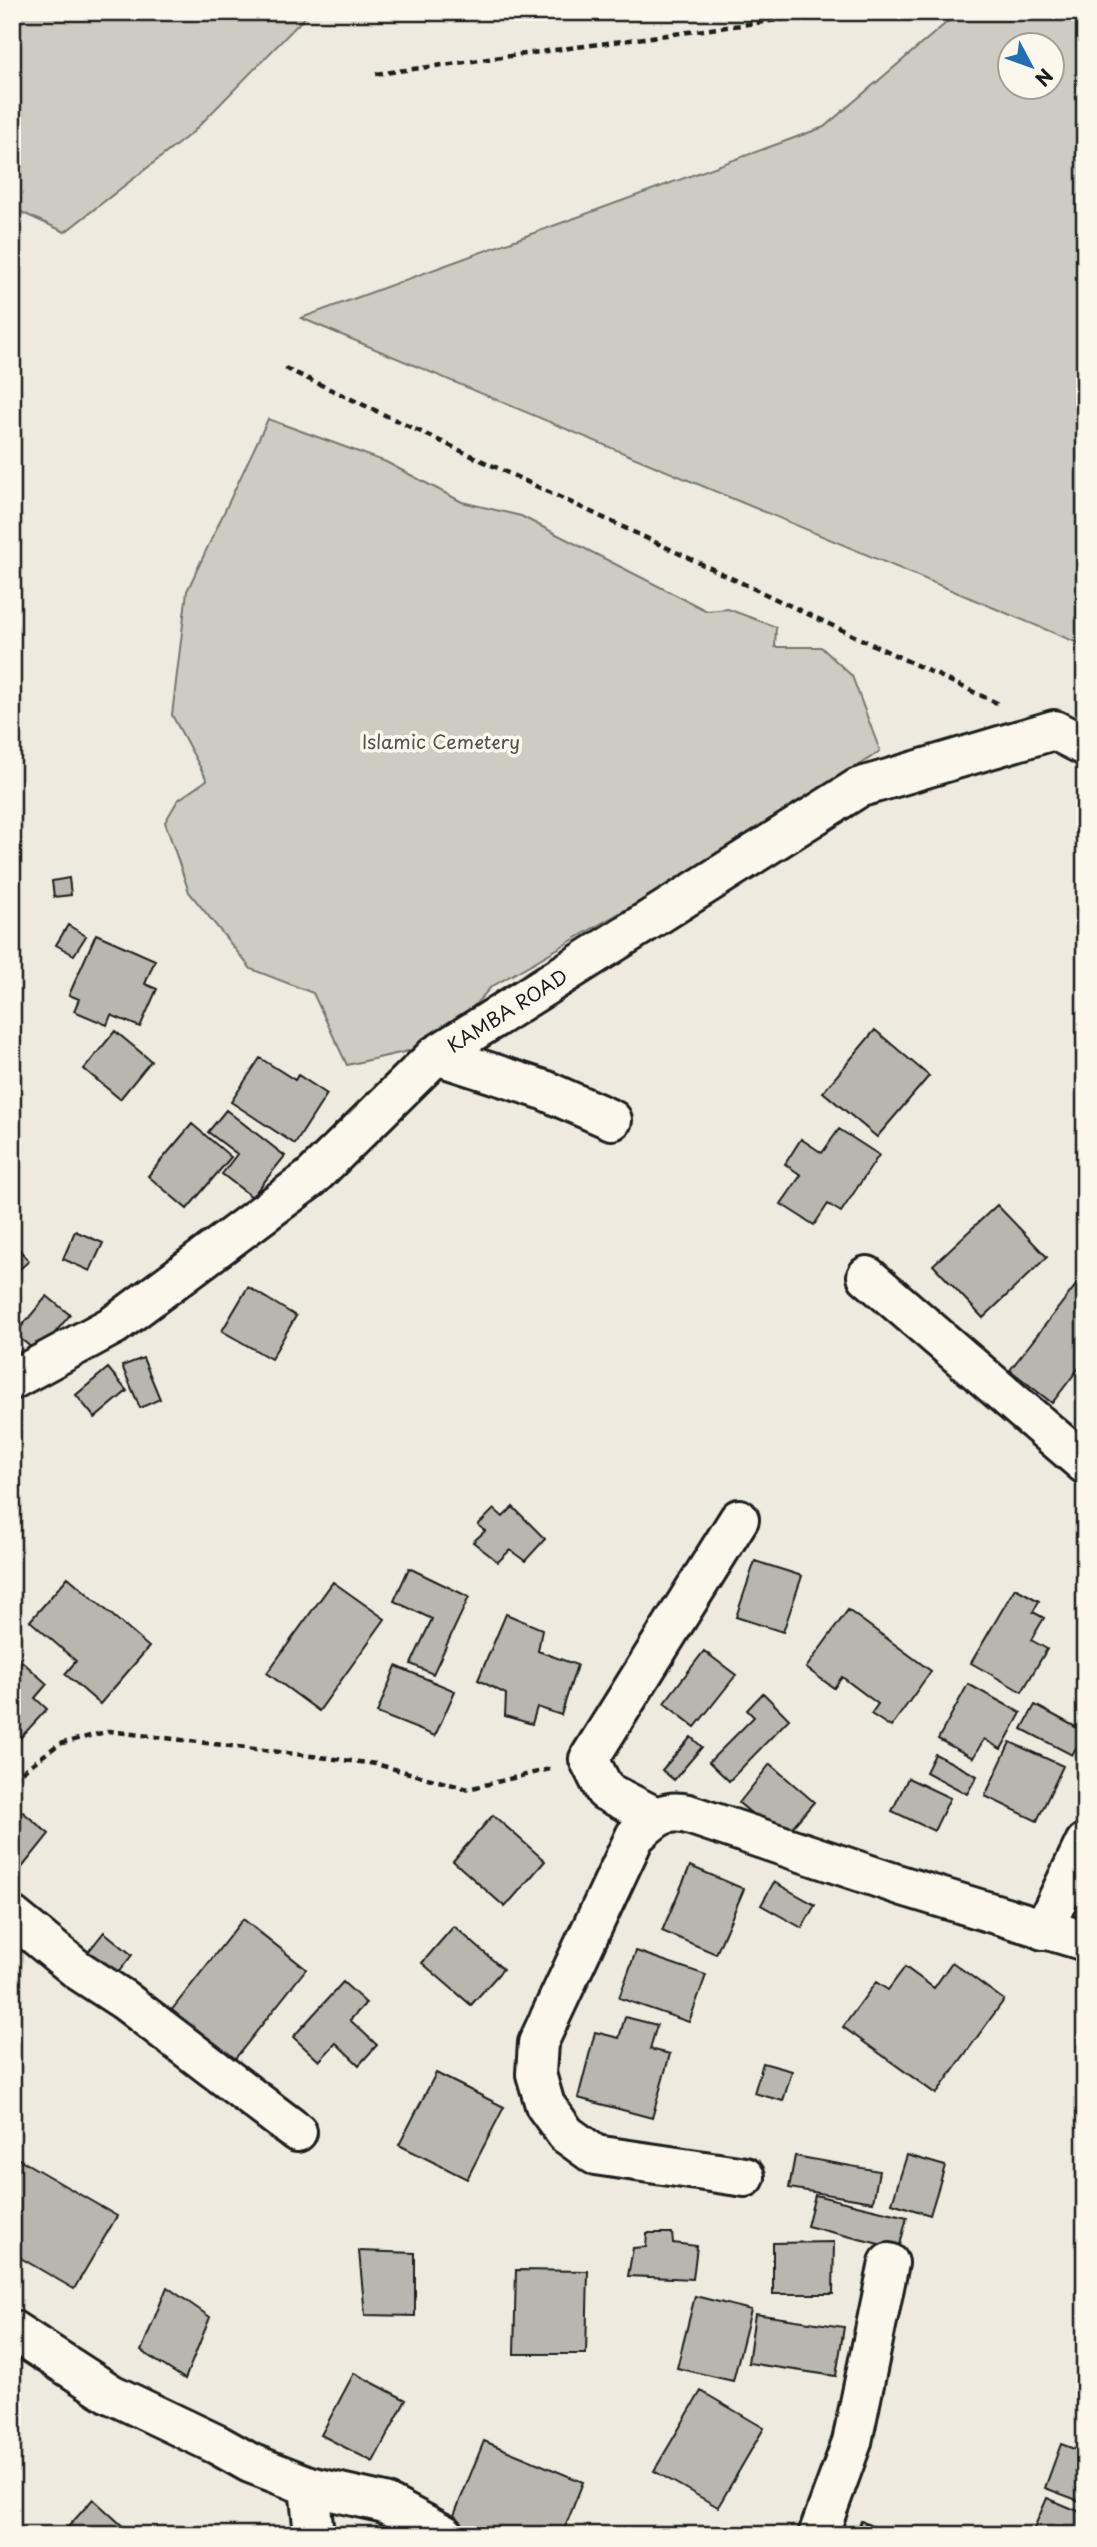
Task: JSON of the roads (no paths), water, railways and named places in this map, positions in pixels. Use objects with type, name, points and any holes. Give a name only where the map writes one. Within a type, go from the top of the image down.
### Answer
[{"type":"street","name":"KAMBA ROAD","points":[[12,1380],[114,1325],[311,1178],[436,1055],[859,788],[1069,738]]},
{"type":"street","points":[[436,1055],[544,1090],[611,1120]]},
{"type":"street","points":[[866,1276],[1085,1464]]},
{"type":"street","points":[[656,1817],[605,1791],[589,1759],[739,1519]]},
{"type":"street","points":[[745,2177],[595,2155],[566,2134],[545,2105],[536,2074],[538,2043],[635,1836],[656,1817],[675,1811],[688,1814],[1043,1930],[1085,1941]]},
{"type":"street","points":[[1043,1930],[1085,1843]]},
{"type":"street","points":[[12,1916],[78,1970],[124,2000],[297,2132]]},
{"type":"street","points":[[818,2535],[852,2442],[889,2263]]},
{"type":"street","points":[[12,2330],[111,2394],[250,2463],[309,2486],[385,2502],[445,2535]]},
{"type":"street","points":[[309,2486],[314,2535]]},
{"type":"park label","name":"Islamic Cemetery","points":[[441,741]]}]
